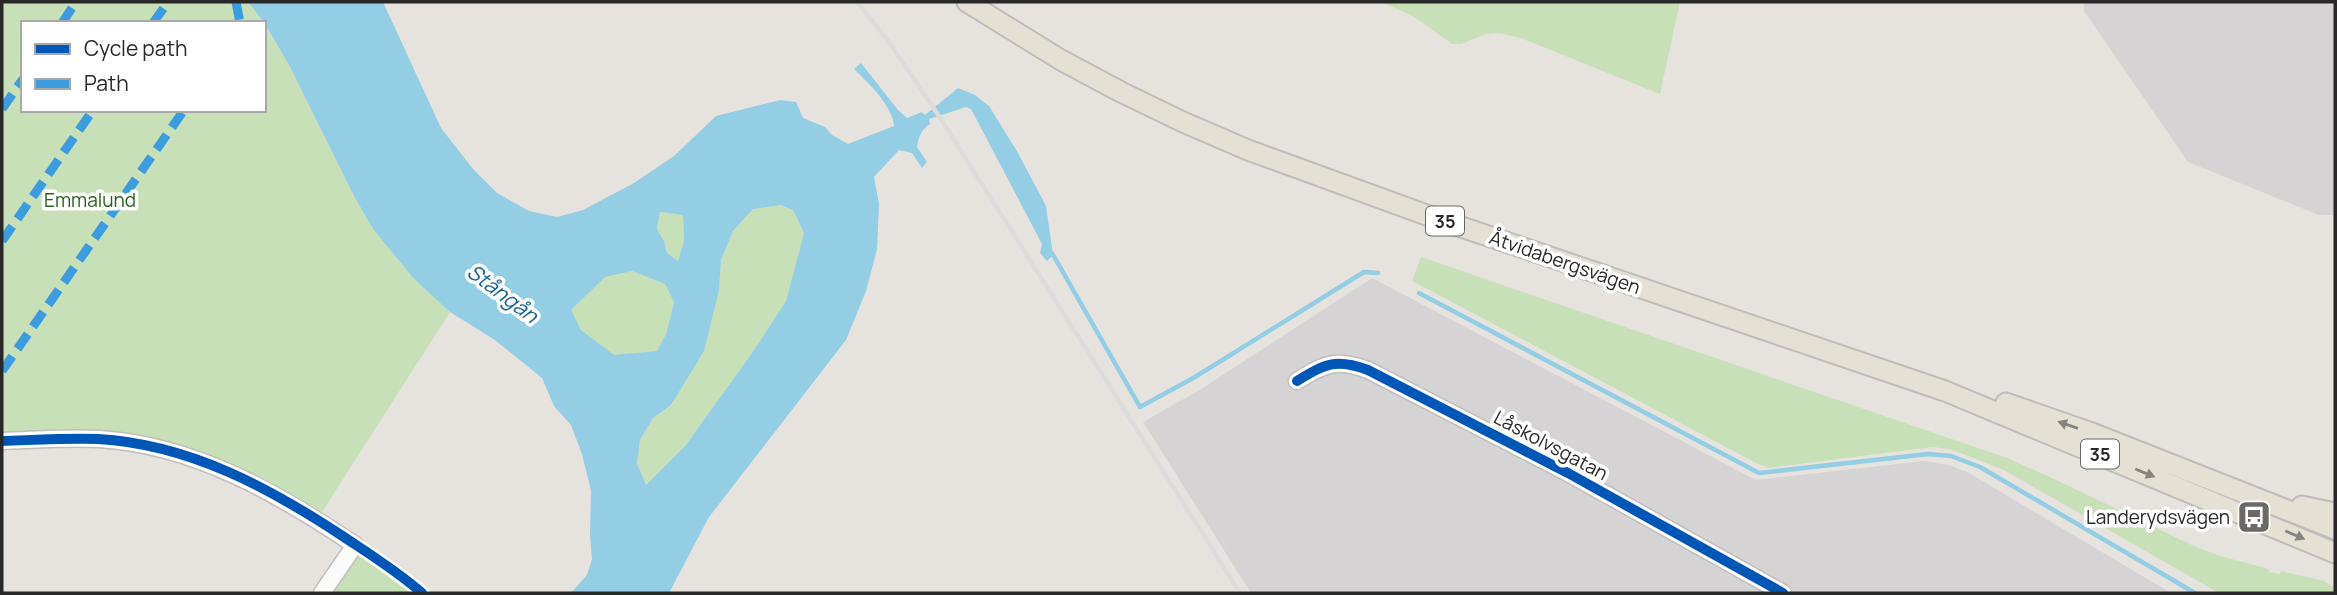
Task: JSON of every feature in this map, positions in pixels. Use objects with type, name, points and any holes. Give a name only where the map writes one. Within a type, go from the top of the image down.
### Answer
[{"type":"main road","name":"Åtvidabergsvägen","points":[[967,2],[1060,60],[1183,122],[1248,150],[1445,221],[1945,391],[2335,553]]},
{"type":"main road","name":"Åtvidabergsvägen","points":[[1945,391],[2000,401],[2092,433],[2335,529]]},
{"type":"main road","name":"Åtvidabergsvägen","points":[[2247,493],[2335,513]]},
{"type":"street","name":"Låskolvsgatan","points":[[1297,381],[1321,366],[1334,362],[1350,363],[1368,370],[1568,473],[1783,593]]},
{"type":"street","points":[[2,442],[100,439],[159,449],[210,464],[258,485],[301,509],[355,545],[322,593]]},
{"type":"shaded area","points":[[2084,2],[2335,2],[2335,215],[2319,215],[2188,162],[2084,11]]},
{"type":"shaded area","points":[[1372,278],[1756,480],[1924,461],[1949,465],[1969,473],[2171,593],[1251,593],[1143,422],[1198,391]]},
{"type":"green space","name":"Emmalund","points":[[2,2],[248,2],[262,21],[21,21],[21,112],[266,112],[266,28],[289,65],[373,229],[414,279],[450,312],[322,512],[262,478],[189,449],[2,435]]},
{"type":"green space","points":[[1381,2],[1680,2],[1660,94],[1521,38],[1499,33],[1486,34],[1461,44],[1452,44],[1413,16]]},
{"type":"green space","points":[[781,205],[793,210],[804,233],[786,301],[685,446],[646,485],[637,463],[640,440],[653,418],[672,405],[719,290],[721,260],[733,231],[753,209]]},
{"type":"green space","points":[[660,212],[683,214],[684,241],[678,261],[667,253],[657,229]]},
{"type":"green space","points":[[1421,257],[2007,458],[2194,546],[2269,569],[2269,572],[2280,574],[2281,571],[2324,581],[2335,588],[2335,593],[2219,593],[2004,470],[1950,449],[1932,447],[1769,468],[1412,281]]},
{"type":"green space","points":[[632,271],[665,284],[674,301],[666,334],[657,351],[614,356],[581,330],[571,310],[605,276]]},
{"type":"green space","points":[[361,553],[413,589],[417,593],[332,593]]},
{"type":"water","name":"Stångån","points":[[248,2],[383,2],[441,128],[473,169],[497,193],[529,211],[557,217],[583,210],[634,183],[674,156],[716,116],[780,100],[796,102],[803,118],[825,127],[832,135],[848,144],[894,126],[885,103],[854,69],[861,63],[907,118],[922,112],[925,115],[958,88],[975,95],[989,106],[1046,206],[1053,255],[1047,261],[1040,253],[1042,244],[971,109],[966,107],[929,119],[930,124],[921,134],[917,147],[927,162],[922,168],[912,153],[899,150],[874,177],[879,204],[877,249],[866,291],[846,340],[709,517],[669,593],[571,593],[587,575],[592,559],[591,491],[582,454],[571,425],[554,406],[542,378],[495,340],[450,312],[414,279],[373,229],[289,65],[266,26],[266,21],[262,21]],"holes":[[[781,205],[793,210],[804,233],[786,301],[685,446],[646,485],[637,463],[640,440],[653,418],[671,405],[704,351],[719,290],[721,260],[733,231],[753,209]],[[660,212],[683,215],[684,241],[678,261],[667,253],[657,229]],[[632,271],[665,284],[674,302],[666,334],[657,351],[614,355],[581,330],[571,310],[605,277]]]},
{"type":"waterway","points":[[1052,253],[1140,407],[1195,377],[1364,272],[1378,273]]},
{"type":"waterway","points":[[1419,293],[1759,473],[1928,454],[1951,456],[1980,467],[2195,593]]},
{"type":"railway","points":[[857,2],[889,42],[939,116],[1240,593]]},
{"type":"marked path","points":[[63,21],[76,2]]},
{"type":"marked path","points":[[154,21],[168,2]]},
{"type":"marked path","points":[[236,2],[240,21]]},
{"type":"marked path","points":[[2,109],[21,82]]},
{"type":"marked path","points":[[2,241],[92,112]]},
{"type":"marked path","points":[[2,371],[183,112]]},
{"type":"cycle path","points":[[1297,381],[1315,370],[1331,365],[1347,364],[1368,370],[1568,473],[1783,593]]},
{"type":"cycle path","points":[[2,441],[98,439],[132,443],[196,459],[258,486],[316,519],[422,593]]},
{"type":"place","name":"Landerydsvägen","points":[[2254,517]]}]
